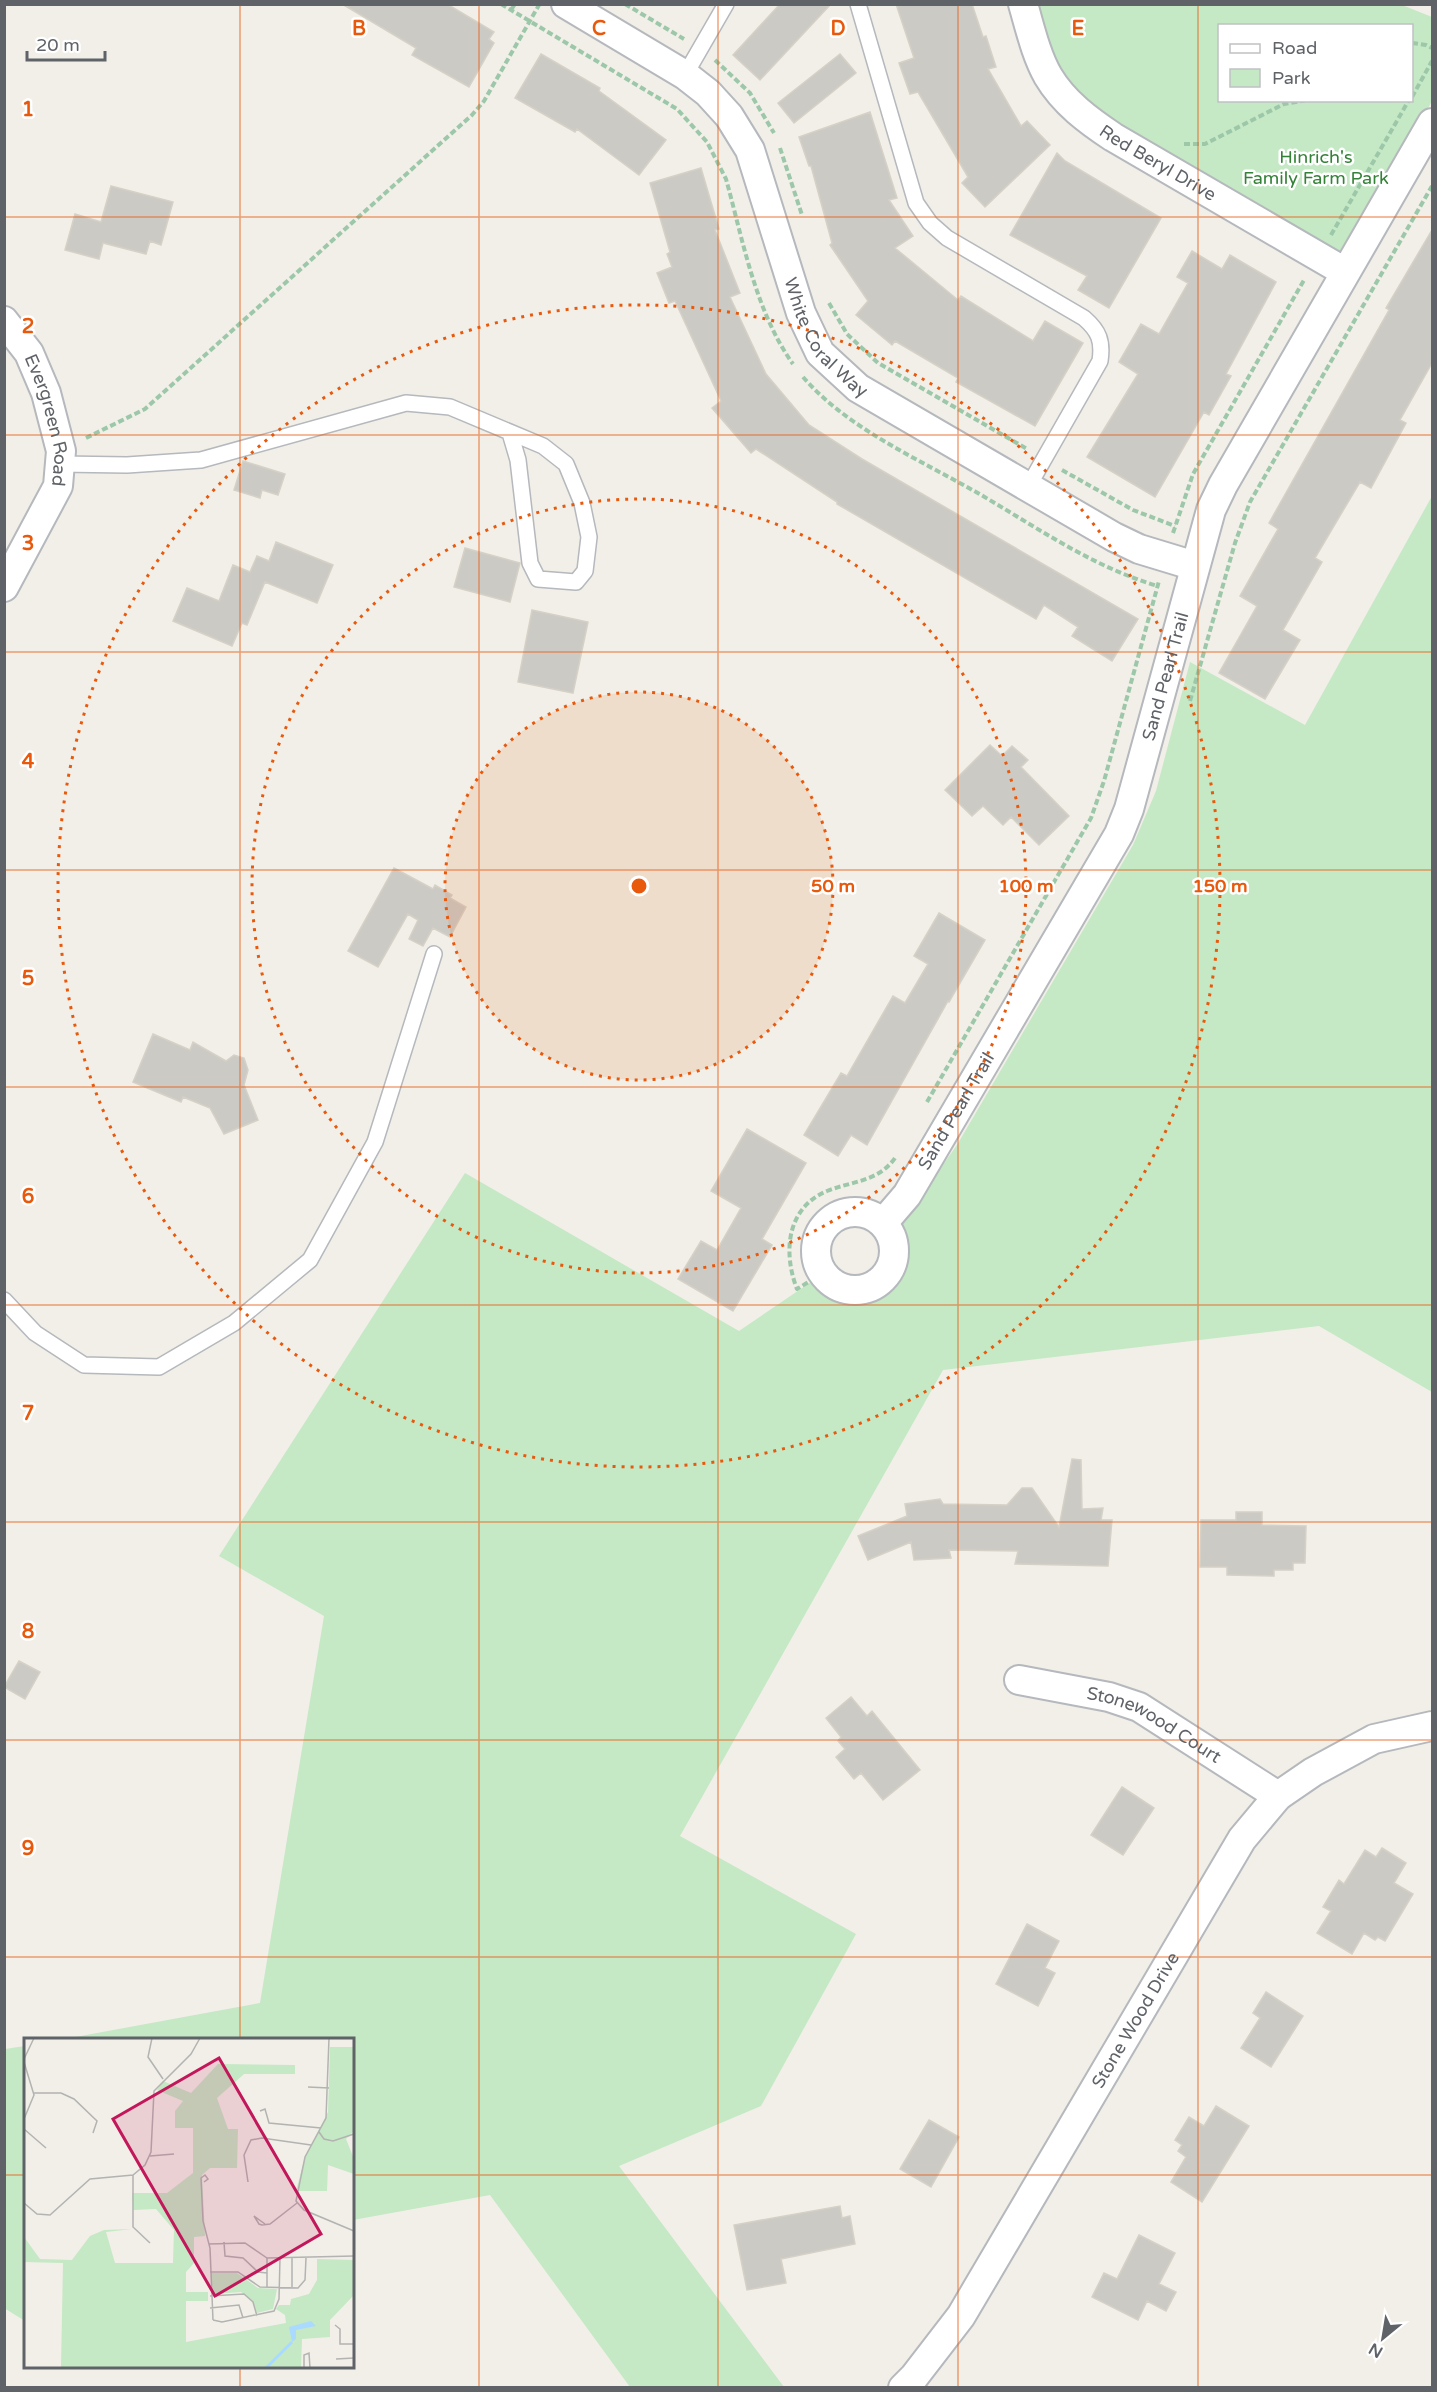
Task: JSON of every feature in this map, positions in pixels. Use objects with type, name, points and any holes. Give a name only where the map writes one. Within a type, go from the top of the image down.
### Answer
[{"type":"street","name":"White Coral Way","points":[[566,4],[684,75],[708,93],[729,116],[750,150],[801,313],[820,353],[858,388],[1114,537],[1139,549],[1195,566]]},
{"type":"street","name":"Red Beryl Drive","points":[[1023,4],[1048,76],[1067,101],[1089,120],[1113,137],[1345,272]]},
{"type":"street","name":"Sand Pearl Trail","points":[[883,1223],[907,1195],[1119,834],[1129,809],[1211,510],[1223,485],[1432,123]]},
{"type":"street","name":"Evergreen Road","points":[[4,321],[29,353],[46,393],[60,457],[58,486],[4,587]]},
{"type":"street","points":[[861,1212],[883,1223],[891,1234],[894,1248],[893,1262],[887,1274],[877,1283],[865,1289],[851,1290],[838,1286],[823,1273],[816,1256],[816,1244],[820,1232],[827,1223],[837,1215],[861,1212]]},
{"type":"street","name":"Stonewood Court","points":[[1019,1680],[1108,1697],[1139,1707],[1278,1796]]},
{"type":"street","name":"Stone Wood Drive","points":[[903,2388],[962,2316],[1242,1839],[1278,1796],[1312,1772],[1374,1739],[1432,1726]]},
{"type":"lane","points":[[684,75],[726,4]]},
{"type":"lane","points":[[858,4],[916,203],[930,223],[946,238],[1084,318],[1095,328],[1103,343],[1100,361],[1028,487]]},
{"type":"lane","points":[[60,457],[127,465],[201,460],[406,403],[450,407],[543,446],[566,465],[582,503],[589,537],[585,571],[576,582],[538,579],[530,563],[518,460],[510,433]]},
{"type":"lane","points":[[4,1300],[35,1333],[84,1365],[159,1367],[243,1316],[310,1260],[375,1142],[434,954]]},
{"type":"path","points":[[511,10],[514,4]]},
{"type":"path","points":[[60,457],[145,409],[472,115],[484,100],[540,4]]},
{"type":"path","points":[[626,4],[700,49],[731,74],[750,93],[776,136]]},
{"type":"path","points":[[1413,43],[1432,48]]},
{"type":"path","points":[[1413,94],[1432,61]]},
{"type":"path","points":[[1181,143],[1188,146],[1205,144],[1284,104],[1296,102]]},
{"type":"path","points":[[925,1105],[1091,818],[1104,781],[1165,558],[1193,474],[1408,102]]},
{"type":"path","points":[[779,145],[803,220]]},
{"type":"path","points":[[1190,701],[1235,543],[1250,502],[1432,186]]},
{"type":"path","points":[[826,294],[836,318],[847,334],[878,363],[1132,510],[1175,526],[1235,543]]},
{"type":"path","points":[[823,1273],[797,1289],[789,1264],[788,1249],[790,1233],[796,1219],[809,1201],[825,1192],[875,1177],[889,1166],[898,1154]]},
{"type":"green space","name":"Hinrich's Family Farm Park","points":[[1036,5],[1402,5],[1432,17],[1432,101],[1351,242],[1344,251],[1338,253],[1113,123],[1081,98],[1068,82],[1054,58]]},
{"type":"green space","points":[[1432,496],[1432,1392],[1319,1326],[943,1370],[680,1836],[856,1934],[761,2106],[619,2166],[784,2387],[630,2387],[490,2195],[354,2220],[354,2038],[70,2038],[260,2003],[324,1616],[219,1556],[465,1173],[739,1331],[814,1280],[837,1297],[850,1302],[879,1297],[895,1285],[905,1268],[902,1222],[957,1145],[1133,845],[1156,791],[1190,662],[1305,725]]},
{"type":"green space","points":[[24,2046],[24,2320],[4,2308],[5,2049]]},
{"type":"building","points":[[342,4],[447,4],[494,32],[489,39],[494,43],[469,87],[412,55],[416,48]]},
{"type":"building","points":[[780,4],[831,4],[760,80],[733,55]]},
{"type":"building","points":[[896,4],[972,4],[996,67],[988,69],[1021,126],[1027,121],[1050,145],[985,207],[962,183],[968,177],[918,92],[910,94],[899,63],[914,58]]},
{"type":"building","points":[[541,54],[600,88],[599,91],[666,140],[639,175],[577,129],[575,132],[515,98]]},
{"type":"building","points":[[840,54],[856,73],[794,123],[778,103]]},
{"type":"building","points":[[870,112],[897,198],[889,200],[913,236],[895,248],[958,300],[961,296],[1033,341],[1045,321],[1083,343],[1035,426],[956,382],[958,378],[895,341],[892,345],[856,315],[868,301],[830,245],[832,243],[811,166],[809,166],[799,137]]},
{"type":"building","points":[[1057,153],[1065,161],[1161,218],[1109,308],[1078,290],[1087,276],[1010,235]]},
{"type":"building","points":[[701,168],[719,229],[715,230],[740,293],[730,297],[766,374],[809,425],[862,459],[1138,619],[1112,661],[1072,636],[1078,627],[1044,605],[1036,619],[837,504],[756,449],[751,453],[712,408],[721,401],[675,301],[669,303],[657,273],[672,267],[667,254],[670,252],[650,183]]},
{"type":"building","points":[[111,186],[173,202],[161,245],[150,241],[146,254],[103,243],[99,259],[65,250],[75,214],[101,222]]},
{"type":"building","points":[[1432,230],[1432,363],[1400,420],[1406,423],[1371,488],[1360,482],[1315,558],[1322,562],[1283,630],[1300,640],[1265,699],[1219,673],[1257,606],[1240,596],[1278,529],[1269,523],[1389,310],[1386,308]]},
{"type":"building","points":[[1192,251],[1222,269],[1230,255],[1276,282],[1226,374],[1231,376],[1209,415],[1204,412],[1155,497],[1087,457],[1138,374],[1119,362],[1141,324],[1159,334],[1188,283],[1177,277]]},
{"type":"building","points":[[243,461],[285,474],[278,495],[262,490],[260,498],[234,490]]},
{"type":"building","points":[[276,542],[333,565],[317,603],[265,582],[247,625],[242,623],[232,646],[173,621],[187,588],[219,601],[233,565],[250,572],[257,556],[269,561]]},
{"type":"building","points":[[465,548],[520,563],[510,602],[454,587]]},
{"type":"building","points":[[532,610],[588,622],[573,693],[518,682]]},
{"type":"building","points":[[990,745],[1002,756],[1012,746],[1028,760],[1021,767],[1069,816],[1039,845],[1011,817],[1003,825],[983,806],[972,816],[945,790]]},
{"type":"building","points":[[394,868],[433,889],[435,885],[452,895],[450,898],[466,907],[450,937],[433,928],[423,946],[409,939],[418,920],[408,914],[378,967],[348,951]]},
{"type":"building","points":[[939,913],[985,940],[867,1145],[851,1135],[838,1156],[804,1135],[841,1073],[847,1076],[893,996],[905,1003],[928,964],[914,956]]},
{"type":"building","points":[[153,1034],[190,1050],[193,1042],[226,1061],[234,1055],[244,1058],[248,1070],[244,1085],[258,1120],[224,1134],[210,1108],[183,1097],[181,1102],[133,1082]]},
{"type":"building","points":[[747,1129],[806,1163],[762,1239],[772,1245],[733,1311],[678,1279],[701,1241],[717,1250],[741,1208],[711,1191]]},
{"type":"building","points":[[1072,1459],[1081,1460],[1082,1509],[1103,1508],[1101,1520],[1112,1520],[1108,1566],[1015,1564],[1018,1551],[949,1550],[951,1558],[914,1560],[911,1542],[868,1560],[858,1536],[907,1516],[905,1504],[940,1499],[943,1504],[1007,1505],[1022,1488],[1032,1488],[1059,1527]]},
{"type":"building","points":[[1236,1512],[1262,1512],[1262,1525],[1306,1526],[1305,1563],[1293,1563],[1293,1570],[1274,1570],[1274,1576],[1227,1575],[1227,1567],[1200,1567],[1201,1520],[1236,1520]]},
{"type":"building","points":[[19,1661],[40,1672],[25,1699],[4,1687]]},
{"type":"building","points":[[851,1697],[867,1716],[872,1711],[920,1770],[883,1800],[861,1773],[854,1779],[836,1757],[845,1749],[838,1741],[841,1737],[826,1718]]},
{"type":"building","points":[[1122,1787],[1154,1808],[1123,1855],[1091,1835]]},
{"type":"building","points":[[1382,1848],[1406,1863],[1394,1883],[1413,1894],[1385,1941],[1378,1937],[1375,1940],[1364,1933],[1352,1954],[1317,1933],[1331,1911],[1323,1907],[1339,1880],[1344,1884],[1365,1850],[1376,1857]]},
{"type":"building","points":[[1027,1924],[1059,1941],[1045,1968],[1055,1973],[1038,2006],[996,1984]]},
{"type":"building","points":[[1266,1992],[1303,2016],[1271,2067],[1241,2048],[1260,2018],[1253,2013]]},
{"type":"building","points":[[1216,2106],[1249,2126],[1202,2202],[1171,2182],[1186,2157],[1178,2151],[1182,2145],[1175,2140],[1189,2117],[1204,2126]]},
{"type":"building","points":[[929,2120],[959,2137],[931,2187],[900,2169]]},
{"type":"building","points":[[840,2206],[842,2218],[850,2216],[855,2244],[781,2259],[786,2283],[747,2290],[734,2225]]},
{"type":"building","points":[[1139,2235],[1175,2253],[1159,2284],[1176,2292],[1166,2311],[1147,2301],[1138,2320],[1092,2297],[1104,2273],[1117,2279]]}]
